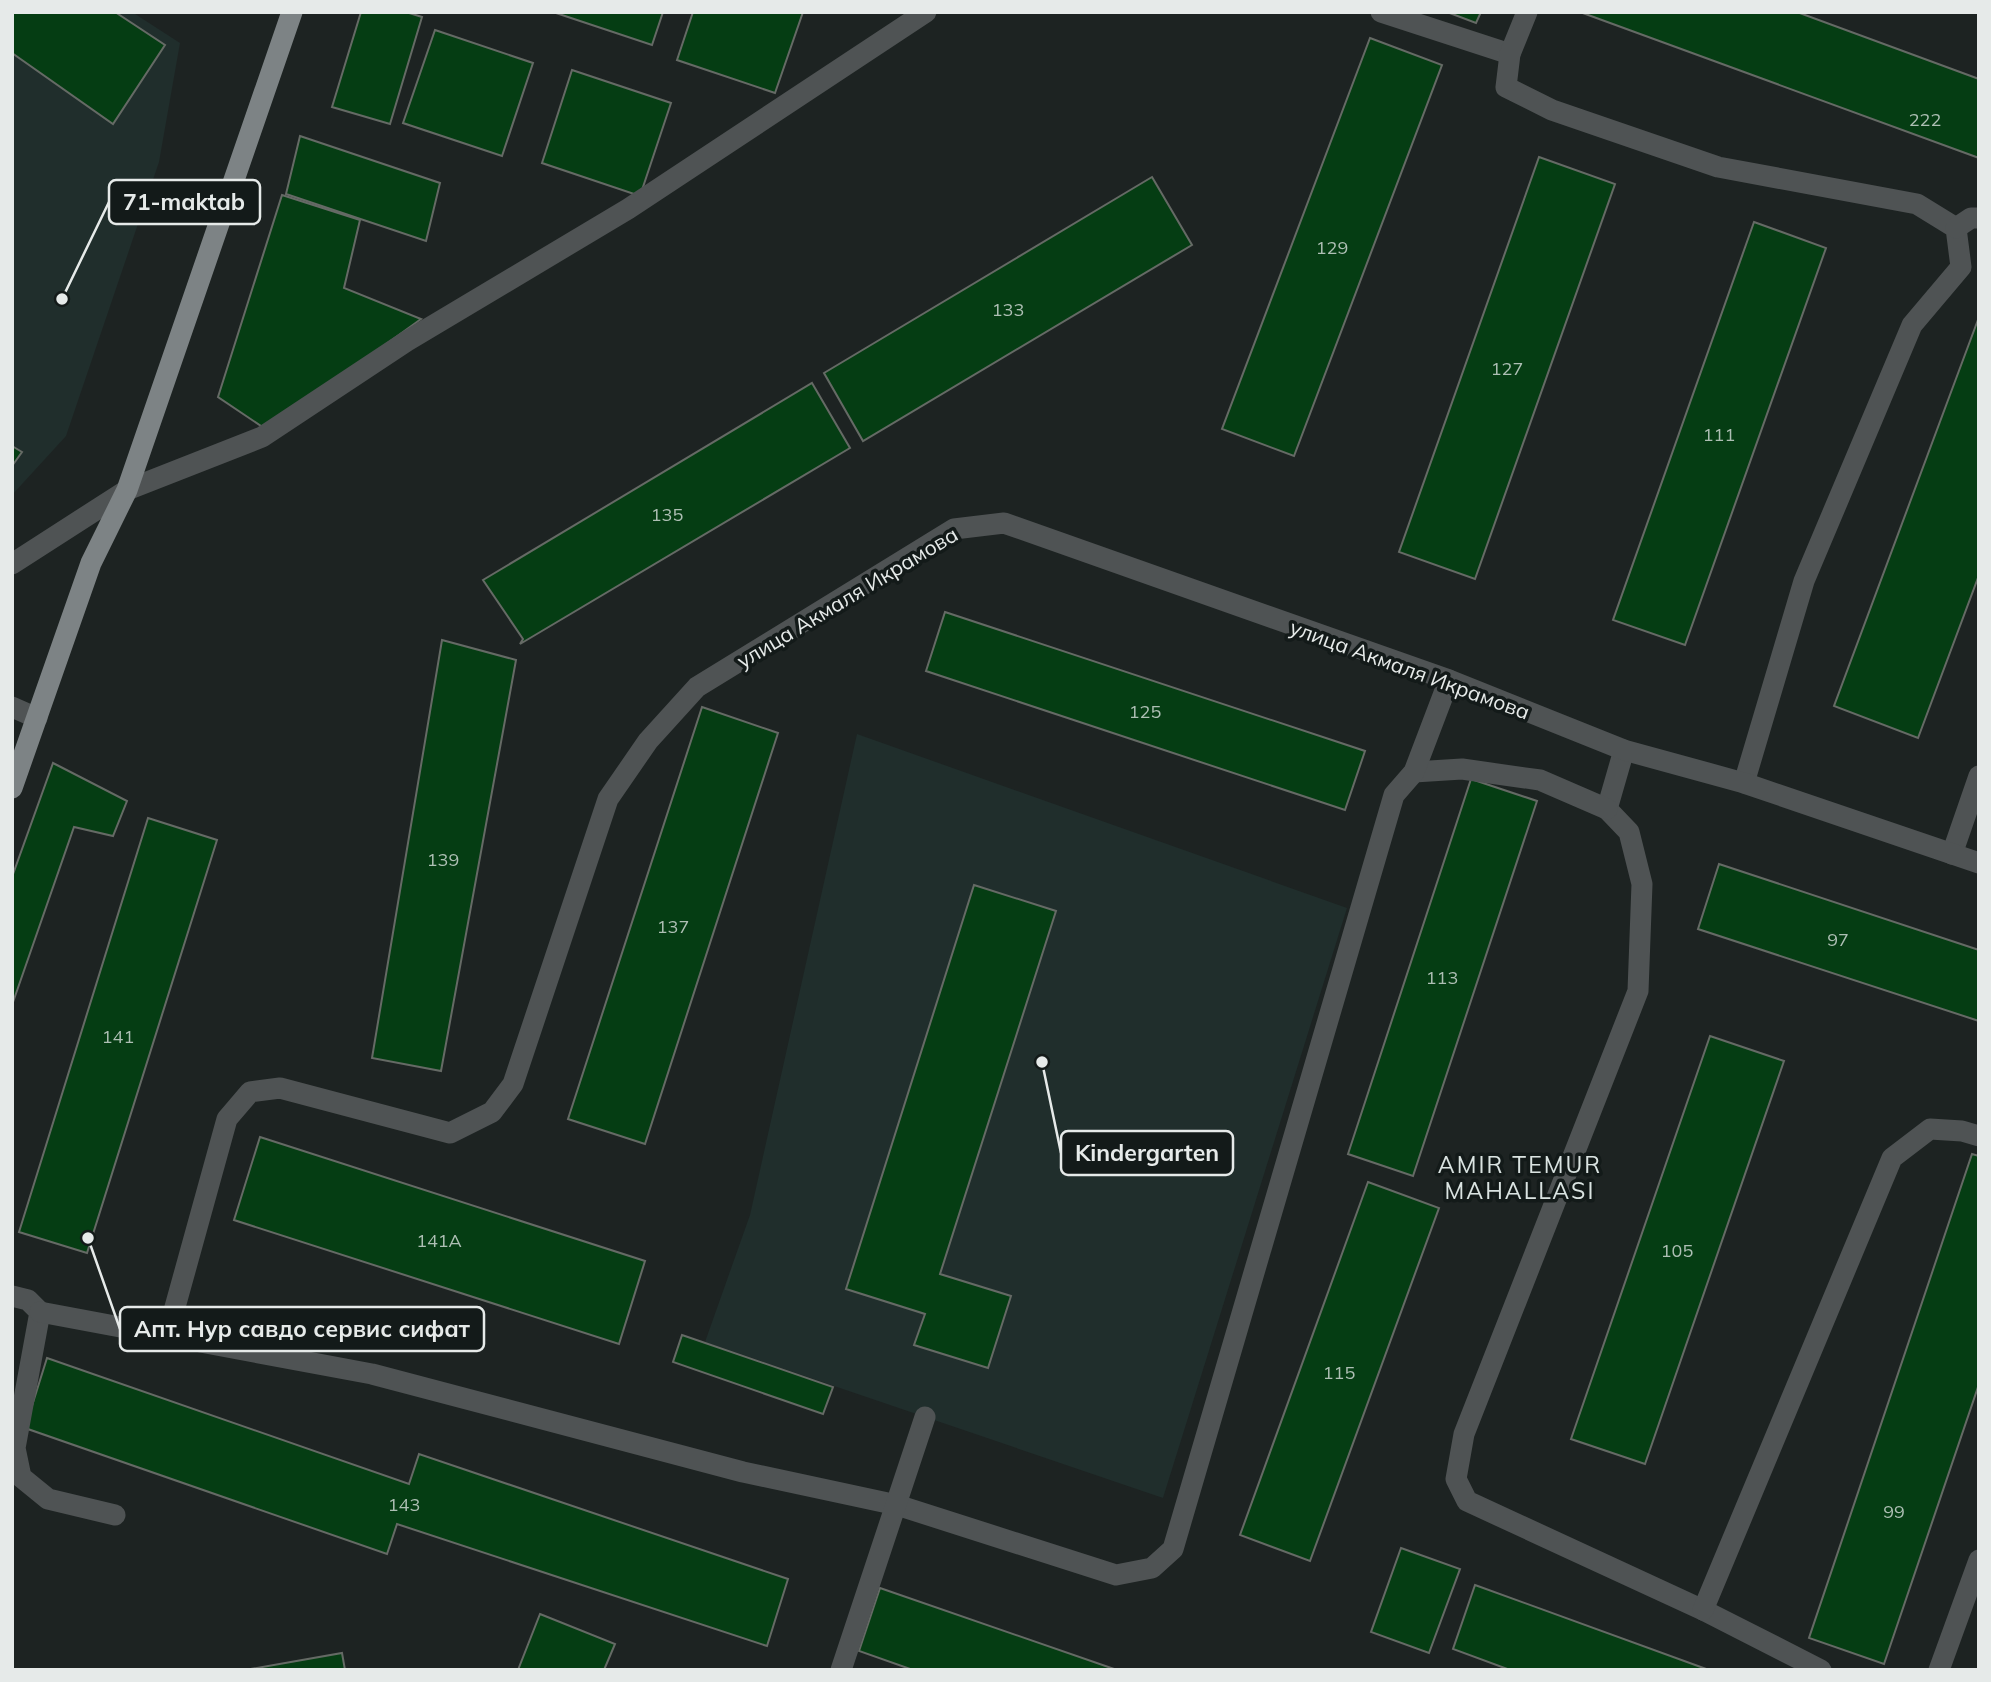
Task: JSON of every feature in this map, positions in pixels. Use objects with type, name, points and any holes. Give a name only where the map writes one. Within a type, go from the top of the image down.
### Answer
[{"type":"main road","points":[[12,788],[90,564],[127,490],[292,12]]},
{"type":"street","points":[[12,564],[127,490],[262,437],[407,341],[628,209],[926,12]]},
{"type":"street","points":[[1381,12],[1510,54]]},
{"type":"street","points":[[1527,12],[1510,54],[1506,87],[1552,110],[1718,167],[1917,204],[1955,228],[1961,267],[1912,325],[1820,542],[1804,581],[1744,783]]},
{"type":"street","points":[[1955,228],[1971,218],[1979,218]]},
{"type":"street","name":"улица Акмаля Икрамова","points":[[167,1336],[227,1119],[250,1092],[280,1088],[450,1133],[492,1112],[513,1084],[608,799],[648,740],[697,687],[954,528],[1004,523],[1449,680],[1624,750],[1744,783],[1979,863]]},
{"type":"street","points":[[12,1296],[28,1300],[40,1312],[372,1374],[743,1472],[897,1505],[1116,1575],[1152,1568],[1173,1549],[1394,795],[1413,772],[1449,680]]},
{"type":"street","points":[[12,707],[37,718]]},
{"type":"street","points":[[1607,809],[1624,750]]},
{"type":"street","points":[[1413,772],[1462,769],[1540,780],[1607,809],[1629,832],[1642,884],[1638,991],[1464,1434],[1456,1479],[1467,1501],[1703,1610],[1821,1670]]},
{"type":"street","points":[[1952,854],[1979,776]]},
{"type":"street","points":[[1703,1610],[1892,1158],[1930,1129],[1962,1131],[1979,1136]]},
{"type":"street","points":[[40,1312],[15,1448],[21,1478],[48,1499],[115,1515]]},
{"type":"street","points":[[841,1670],[925,1417]]},
{"type":"street","points":[[1939,1670],[1979,1560]]},
{"type":"shaded area","points":[[12,12],[132,12],[180,43],[159,162],[66,436],[12,495]]},
{"type":"shaded area","points":[[857,734],[1347,908],[1163,1498],[705,1342],[750,1215]]},
{"type":"building","points":[[12,12],[115,12],[165,45],[113,124],[12,53]]},
{"type":"building","points":[[361,12],[406,12],[422,17],[390,124],[332,107]]},
{"type":"building","points":[[553,12],[663,12],[652,45]]},
{"type":"building","points":[[693,12],[803,12],[775,93],[677,60]]},
{"type":"building","points":[[1447,12],[1481,12],[1476,23]]},
{"type":"building","points":[[1580,12],[1797,12],[1979,79],[1979,158]]},
{"type":"building","points":[[435,30],[533,63],[502,156],[403,123]]},
{"type":"building","points":[[1370,38],[1442,65],[1294,456],[1222,429]]},
{"type":"building","points":[[572,70],[671,103],[640,196],[542,163]]},
{"type":"building","points":[[300,136],[440,183],[426,241],[286,194]]},
{"type":"building","points":[[1539,157],[1615,184],[1475,579],[1399,552]]},
{"type":"building","points":[[1152,177],[1192,245],[863,441],[824,373]]},
{"type":"building","points":[[282,195],[360,220],[344,288],[421,319],[267,430],[218,397]]},
{"type":"building","points":[[1754,222],[1826,248],[1685,645],[1613,620]]},
{"type":"building","points":[[1979,317],[1979,575],[1918,738],[1834,706]]},
{"type":"building","points":[[812,383],[850,448],[520,644],[523,639],[483,580]]},
{"type":"building","points":[[12,446],[22,452],[12,466]]},
{"type":"building","points":[[945,612],[1365,751],[1345,810],[926,671]]},
{"type":"building","points":[[442,640],[516,660],[441,1071],[372,1058]]},
{"type":"building","points":[[702,707],[778,733],[645,1144],[568,1119]]},
{"type":"building","points":[[53,763],[127,801],[113,836],[74,827],[12,1005],[12,877]]},
{"type":"building","points":[[1471,779],[1537,801],[1413,1176],[1348,1154]]},
{"type":"building","points":[[148,818],[217,840],[87,1253],[19,1232]]},
{"type":"building","points":[[1719,864],[1979,950],[1979,1021],[1698,929]]},
{"type":"building","points":[[974,885],[1056,911],[940,1274],[1011,1296],[988,1368],[914,1345],[925,1314],[846,1289]]},
{"type":"building","points":[[1710,1036],[1784,1061],[1645,1464],[1571,1439]]},
{"type":"building","points":[[260,1137],[645,1261],[619,1344],[234,1220]]},
{"type":"building","points":[[1972,1154],[1979,1156],[1979,1384],[1884,1664],[1809,1638]]},
{"type":"building","points":[[1368,1182],[1439,1208],[1310,1561],[1240,1535]]},
{"type":"building","points":[[682,1335],[833,1387],[823,1414],[673,1362]]},
{"type":"building","points":[[47,1358],[409,1484],[419,1454],[788,1579],[767,1646],[397,1524],[387,1554],[25,1428]]},
{"type":"building","points":[[1401,1548],[1460,1569],[1429,1653],[1371,1632]]},
{"type":"building","points":[[1475,1585],[1709,1670],[1510,1670],[1453,1649]]},
{"type":"building","points":[[880,1588],[1117,1670],[913,1670],[859,1651]]},
{"type":"building","points":[[540,1614],[615,1644],[604,1670],[518,1670]]},
{"type":"building","points":[[342,1653],[345,1670],[245,1670]]},
{"type":"place","name":"71-maktab","points":[[62,299]]},
{"type":"place","name":"Kindergarten","points":[[1042,1062]]},
{"type":"place","name":"Апт. Нур савдо сервис сифат","points":[[88,1238]]},
{"type":"district","name":"AMIR TEMUR MAHALLASI","points":[[1520,1177]]}]
